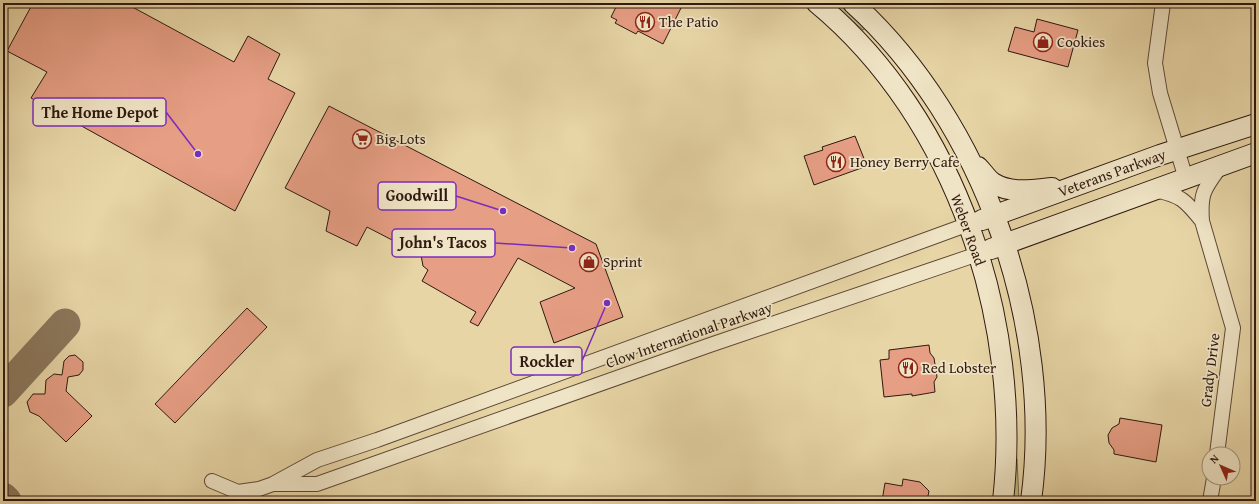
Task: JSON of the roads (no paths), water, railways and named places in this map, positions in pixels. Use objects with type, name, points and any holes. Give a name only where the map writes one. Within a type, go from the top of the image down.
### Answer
[{"type":"main road","name":"Weber Road","points":[[817,3],[854,38],[907,104],[938,155],[969,224],[994,314],[1005,398],[1006,448],[1003,501]]},
{"type":"main road","name":"Weber Road","points":[[853,3],[890,41],[918,74],[941,107],[972,160],[995,216],[1019,296],[1028,341],[1036,428],[1031,501]]},
{"type":"main road","name":"Veterans Parkway","points":[[969,224],[995,216],[1176,150],[1256,124]]},
{"type":"main road","name":"Veterans Parkway","points":[[978,254],[1256,154]]},
{"type":"main road","points":[[972,160],[992,182],[1007,189],[1026,191],[1081,184]]},
{"type":"street","points":[[1163,3],[1155,63],[1160,93],[1186,179]]},
{"type":"street","name":"Grady Drive","points":[[1218,446],[1233,328],[1202,221],[1201,203],[1204,189],[1220,167]]},
{"type":"street","name":"Grady Drive","points":[[1154,190],[1173,194],[1188,204],[1202,221]]},
{"type":"street","name":"Clow International Parkway","points":[[212,481],[238,492],[259,489],[273,484],[317,460],[377,440],[969,224]]},
{"type":"street","name":"Clow International Parkway","points":[[273,484],[317,484],[684,354],[978,254]]},
{"type":"street","points":[[1210,501],[1213,486]]},
{"type":"place","name":"The Patio","points":[[645,22]]},
{"type":"place","name":"Cookies","points":[[1043,42]]},
{"type":"place","name":"Big Lots","points":[[362,139]]},
{"type":"place","name":"The Home Depot","points":[[198,154]]},
{"type":"place","name":"Honey Berry Cafe","points":[[836,162]]},
{"type":"place","name":"Goodwill","points":[[503,211]]},
{"type":"place","name":"John's Tacos","points":[[572,248]]},
{"type":"place","name":"Sprint","points":[[589,262]]},
{"type":"place","name":"Rockler","points":[[607,303]]},
{"type":"place","name":"Red Lobster","points":[[908,368]]}]
